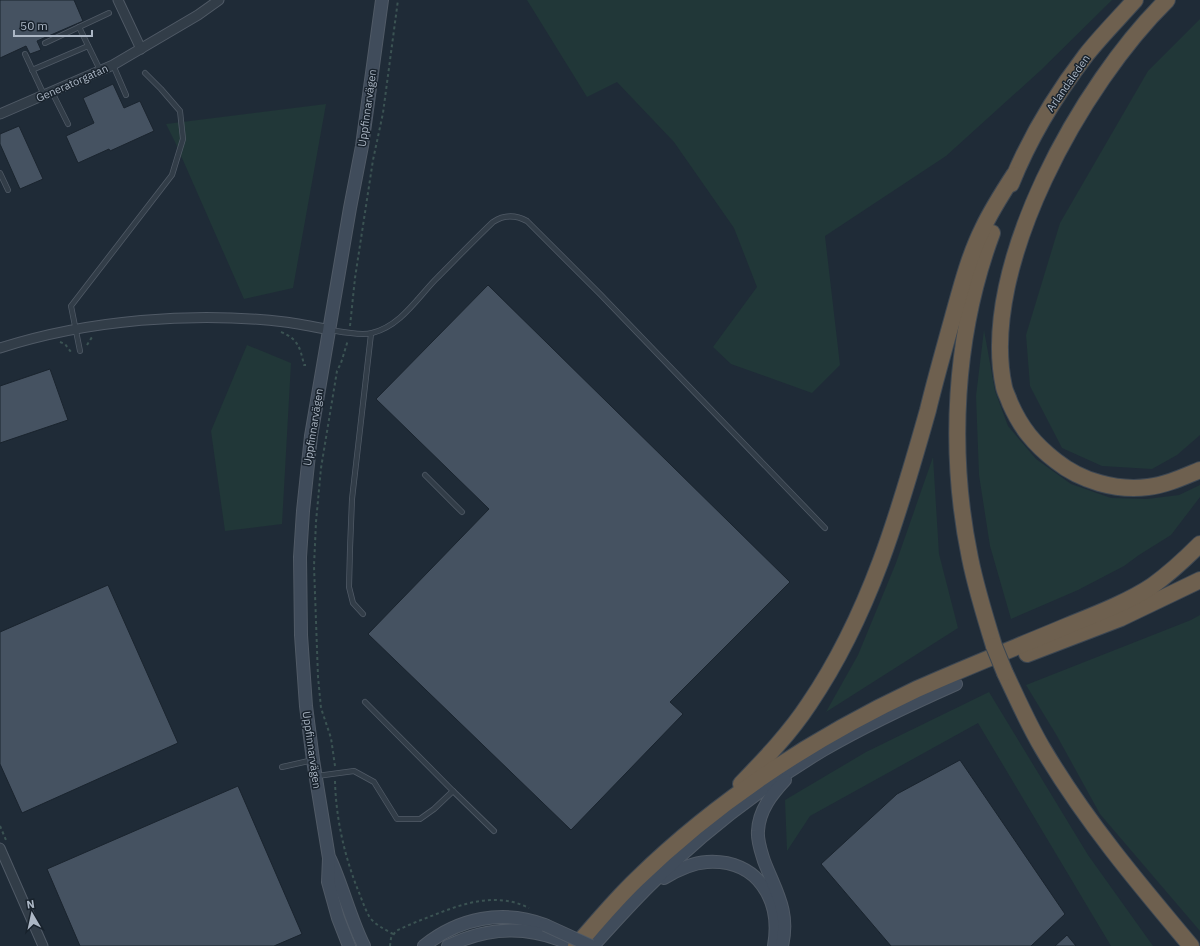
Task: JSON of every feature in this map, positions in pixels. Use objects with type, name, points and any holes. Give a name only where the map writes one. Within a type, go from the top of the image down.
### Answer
[{"type":"highway","name":"Arlandaleden","points":[[1014,175],[1047,112],[1087,55],[1135,0]]},
{"type":"highway","points":[[1167,0],[1151,15],[1113,63],[1081,111],[1054,159],[1031,211],[1014,259],[1007,287],[1000,328],[1001,362],[1004,388],[1017,419],[1045,453],[1066,470],[1094,482],[1122,487],[1148,487],[1173,481],[1200,470]]},
{"type":"highway","points":[[1014,175],[987,246],[975,287],[962,359],[958,408],[958,462],[965,527],[978,596],[994,646],[1005,673],[1024,714],[1043,748],[1076,801],[1107,844],[1191,946]]},
{"type":"highway","points":[[575,946],[637,879],[713,812],[742,784],[778,744],[808,706],[828,675],[861,611],[881,563],[899,507],[959,293],[973,253],[989,216],[1014,175]]},
{"type":"highway","points":[[713,812],[785,762],[875,710],[952,674],[1113,606],[1150,587],[1181,563],[1200,544]]},
{"type":"highway","points":[[956,684],[994,667],[1120,618],[1200,580]]},
{"type":"main road","name":"Uppfinnarvägen","points":[[349,946],[338,918],[328,882],[329,858],[315,776],[306,706],[301,635],[300,557],[309,449],[362,146],[382,0]]},
{"type":"main road","points":[[448,946],[475,934],[517,930],[531,932],[544,930],[592,946],[649,886],[715,826],[756,794],[829,747],[885,716],[956,684]]},
{"type":"main road","points":[[782,946],[785,934],[783,909],[762,854],[758,832],[759,822],[766,804],[798,766]]},
{"type":"main road","name":"Uppfinnarvägen","points":[[329,858],[339,880],[346,905],[365,945]]},
{"type":"main road","points":[[649,886],[690,865],[706,862],[722,862],[736,866],[748,872],[767,890],[775,913],[777,926],[774,946]]},
{"type":"main road","points":[[424,946],[441,934],[459,925],[488,917],[504,916],[534,920],[544,930],[575,946]]},
{"type":"street","points":[[118,0],[141,49]]},
{"type":"street","name":"Generatorgatan","points":[[0,114],[113,64],[198,15],[219,0]]},
{"type":"street","points":[[0,348],[75,329],[117,323],[170,319],[227,318],[285,322],[330,330]]},
{"type":"street","points":[[0,848],[43,946]]},
{"type":"lane","points":[[45,43],[109,13]]},
{"type":"lane","points":[[79,27],[100,70]]},
{"type":"lane","points":[[32,70],[88,46]]},
{"type":"lane","points":[[25,54],[32,70],[68,124]]},
{"type":"lane","points":[[113,64],[126,95]]},
{"type":"lane","points":[[80,351],[71,306],[172,175],[183,139],[180,111],[161,89],[145,74]]},
{"type":"lane","points":[[0,173],[8,190]]},
{"type":"lane","points":[[330,330],[371,334],[391,326],[494,222],[506,216],[520,217],[527,221],[600,294],[825,528]]},
{"type":"lane","points":[[363,614],[353,603],[349,587],[350,549],[352,499],[371,334]]},
{"type":"lane","points":[[425,475],[462,512]]},
{"type":"lane","points":[[365,702],[494,831]]},
{"type":"lane","points":[[282,767],[313,760]]},
{"type":"lane","points":[[315,776],[354,771],[374,782],[397,819],[420,819],[434,809],[453,791]]},
{"type":"path","points":[[390,946],[393,934],[371,918],[363,904],[344,849],[337,813],[331,738],[322,708],[318,677],[314,566],[321,468],[337,371],[350,333],[355,278],[373,160],[383,113],[398,0]]},
{"type":"path","points":[[280,332],[295,339],[304,365],[306,365]]},
{"type":"path","points":[[87,349],[88,341],[94,335]]},
{"type":"green space","points":[[527,0],[1112,0],[1041,70],[946,156],[825,236],[840,365],[812,393],[731,364],[713,347],[757,287],[734,228],[674,142],[617,82],[587,97]]},
{"type":"green space","points":[[1200,19],[1200,435],[1177,455],[1152,469],[1102,466],[1062,448],[1030,386],[1026,335],[1060,223],[1148,71]]},
{"type":"green space","points":[[326,104],[293,288],[244,299],[166,124]]},
{"type":"green space","points":[[984,330],[995,391],[1008,426],[1036,459],[1071,484],[1111,498],[1147,499],[1179,495],[1200,485],[1200,497],[1171,535],[1124,566],[1078,590],[1011,619],[990,546],[979,475],[976,396]]},
{"type":"green space","points":[[247,345],[291,363],[282,524],[225,531],[211,431]]},
{"type":"green space","points":[[933,457],[939,554],[958,628],[826,712],[858,655],[896,563]]},
{"type":"green space","points":[[1200,615],[1200,931],[1100,814],[1057,736],[1026,685],[1191,620]]},
{"type":"green space","points":[[989,692],[1088,855],[1153,946],[1111,946],[978,723],[810,816],[787,851],[785,800],[866,752]]},
{"type":"building","points":[[0,0],[74,0],[83,21],[37,41],[41,50],[30,54],[26,46],[0,58]]},
{"type":"building","points":[[113,84],[124,108],[140,101],[154,131],[110,151],[109,149],[78,163],[66,136],[94,123],[83,98]]},
{"type":"building","points":[[19,126],[43,179],[20,189],[0,144],[0,134]]},
{"type":"building","points":[[488,285],[790,582],[670,702],[683,714],[571,830],[368,634],[489,509],[376,399]]},
{"type":"building","points":[[50,369],[68,420],[0,443],[0,386]]},
{"type":"building","points":[[108,585],[178,743],[22,813],[0,764],[0,632]]},
{"type":"building","points":[[960,760],[1065,914],[1031,946],[891,946],[821,864],[897,794]]},
{"type":"building","points":[[238,786],[302,934],[274,946],[80,946],[47,869]]},
{"type":"building","points":[[1067,935],[1076,946],[1055,946]]}]
